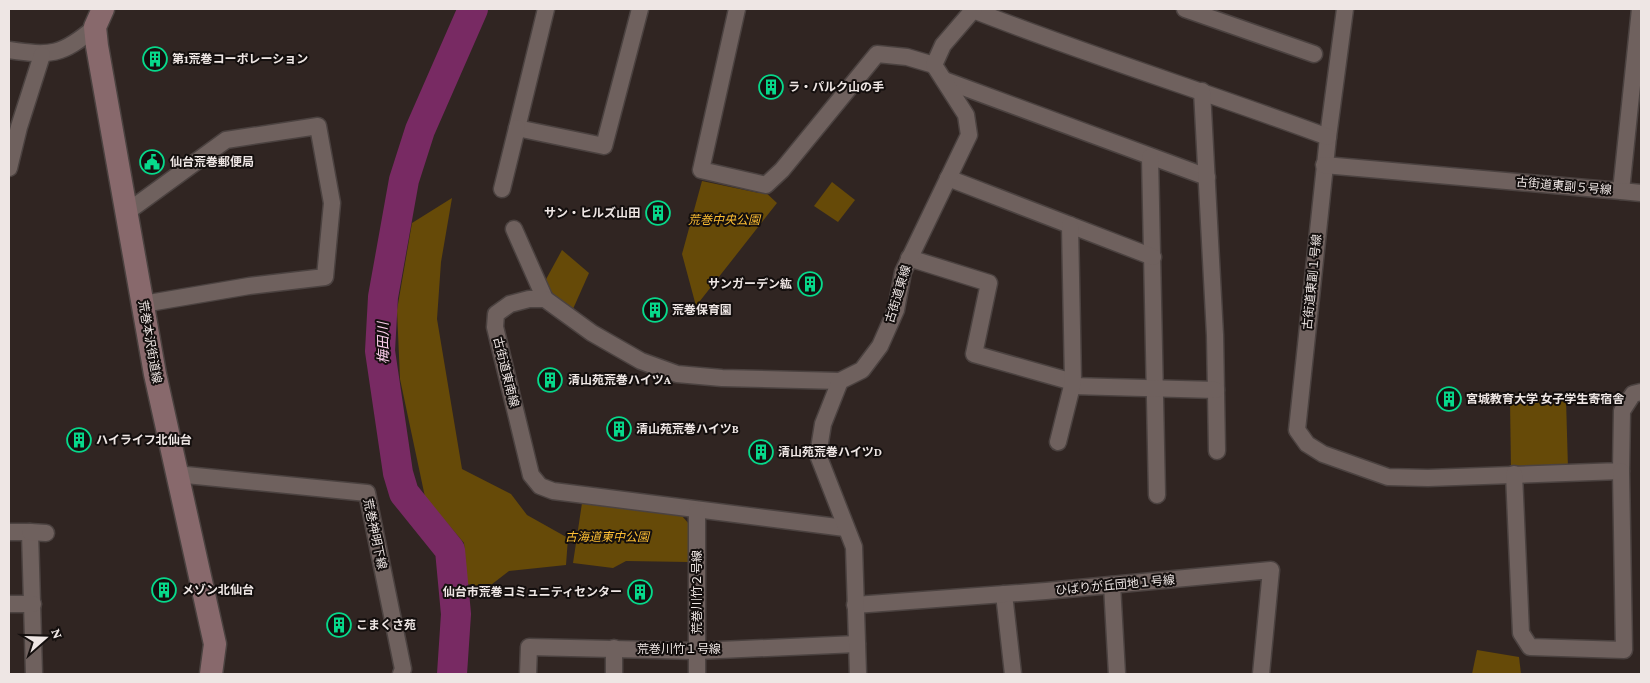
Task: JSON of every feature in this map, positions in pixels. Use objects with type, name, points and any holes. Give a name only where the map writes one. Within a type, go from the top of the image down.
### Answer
[{"type":"street","points":[[502,190],[546,9]]},
{"type":"street","points":[[517,128],[604,146],[640,9]]},
{"type":"street","points":[[737,9],[701,170],[766,185],[782,170],[877,54],[907,56],[934,65],[943,45],[974,9],[1051,40],[1202,91],[1328,137]]},
{"type":"street","points":[[1185,9],[1314,54]]},
{"type":"street","name":"古街道東副１号線","points":[[1345,9],[1324,165],[1296,430],[1307,444],[1322,454],[1388,477],[1514,474]]},
{"type":"street","name":"古街道東副５号線","points":[[1324,165],[1621,191],[1640,9]]},
{"type":"street","points":[[9,50],[42,54],[54,53],[68,47],[99,18]]},
{"type":"street","name":"荒巻本沢街道線","points":[[99,18],[127,212],[155,374],[214,644],[211,674]]},
{"type":"street","points":[[9,168],[19,127],[42,54]]},
{"type":"street","name":"古街道東線","points":[[840,381],[862,370],[880,346],[896,310],[903,272],[969,135],[966,115],[934,65]]},
{"type":"street","points":[[944,80],[1207,177]]},
{"type":"street","points":[[1202,91],[1215,335],[1217,451]]},
{"type":"street","points":[[127,212],[226,140],[318,126],[332,204],[325,277],[249,286],[143,304]]},
{"type":"street","points":[[1150,157],[1157,495]]},
{"type":"street","points":[[948,178],[1153,257]]},
{"type":"street","points":[[1621,191],[1641,193]]},
{"type":"street","points":[[1058,442],[1073,384],[1070,225]]},
{"type":"street","points":[[514,229],[545,299],[592,333],[640,361],[677,374],[722,378],[840,381],[823,424],[818,455],[854,548],[858,674]]},
{"type":"street","points":[[909,258],[989,283],[974,354],[1073,384],[1155,389],[1216,390]]},
{"type":"street","name":"古街道東南線","points":[[545,299],[529,298],[510,304],[496,314],[494,327],[531,475],[540,486],[553,491],[697,511],[845,528]]},
{"type":"street","points":[[1622,471],[1514,474],[1521,633],[1530,647],[1624,650],[1622,410],[1633,394],[1641,392]]},
{"type":"street","name":"荒巻神明下線","points":[[176,474],[367,493],[403,669],[401,674]]},
{"type":"street","name":"荒巻川竹２号線","points":[[696,674],[697,511]]},
{"type":"street","points":[[9,532],[38,533],[33,604],[34,674]]},
{"type":"street","name":"ひばりが丘団地１号線","points":[[856,605],[1112,585],[1270,570],[1260,674]]},
{"type":"street","points":[[1112,585],[1117,674]]},
{"type":"street","points":[[1004,594],[1013,674]]},
{"type":"street","points":[[9,604],[33,604]]},
{"type":"street","name":"荒巻川竹１号線","points":[[528,674],[529,647],[697,651],[857,644]]},
{"type":"street","points":[[614,648],[614,674]]},
{"type":"green space","name":"荒巻中央公園","points":[[702,181],[759,193],[763,190],[777,203],[696,306],[682,254]]},
{"type":"green space","points":[[832,182],[855,200],[838,222],[814,206]]},
{"type":"green space","points":[[452,198],[441,262],[437,319],[462,469],[511,494],[527,515],[568,538],[566,565],[509,571],[487,588],[467,584],[464,543],[425,497],[400,379],[397,310],[412,223]]},
{"type":"green space","points":[[562,250],[589,273],[573,309],[546,290],[544,283]]},
{"type":"green space","points":[[1566,399],[1568,469],[1511,470],[1510,400]]},
{"type":"green space","name":"古海道東中公園","points":[[582,503],[682,516],[689,524],[689,562],[626,561],[613,568],[573,563]]},
{"type":"green space","points":[[1477,650],[1519,657],[1521,674],[1472,674]]},
{"type":"waterway","name":"梅田川","points":[[452,674],[456,614],[450,550],[404,493],[398,473],[380,351],[383,297],[404,180],[420,130],[473,9]]},
{"type":"place","name":"第1荒巻コーポレーション","points":[[155,59]]},
{"type":"place","name":"ラ・パルク山の手","points":[[771,87]]},
{"type":"place","name":"仙台荒巻郵便局","points":[[152,162]]},
{"type":"place","name":"サン・ヒルズ山田","points":[[658,213]]},
{"type":"place","name":"サンガーデン紘","points":[[810,284]]},
{"type":"place","name":"荒巻保育園","points":[[655,310]]},
{"type":"place","name":"清山苑荒巻ハイツA","points":[[550,380]]},
{"type":"place","name":"宮城教育大学 女子学生寄宿舎","points":[[1449,399]]},
{"type":"place","name":"清山苑荒巻ハイツB","points":[[619,429]]},
{"type":"place","name":"ハイライフ北仙台","points":[[79,440]]},
{"type":"place","name":"清山苑荒巻ハイツD","points":[[761,452]]},
{"type":"place","name":"メゾン北仙台","points":[[164,590]]},
{"type":"place","name":"仙台市荒巻コミュニティセンター","points":[[640,592]]},
{"type":"place","name":"こまくさ苑","points":[[339,625]]}]
